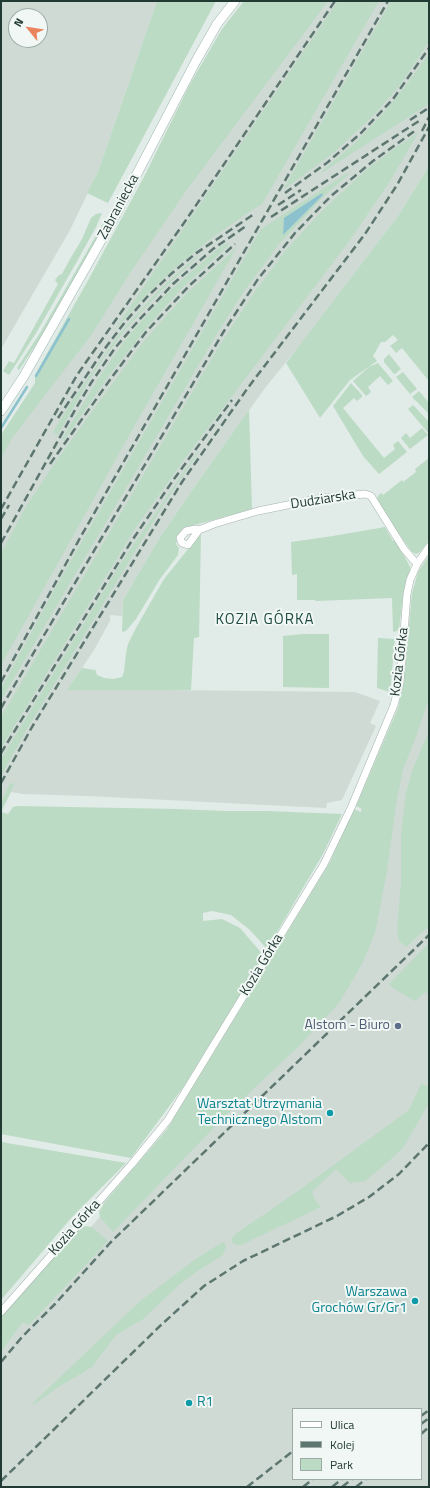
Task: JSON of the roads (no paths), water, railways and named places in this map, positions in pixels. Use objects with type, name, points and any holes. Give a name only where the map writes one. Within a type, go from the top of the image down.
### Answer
[{"type":"main road","name":"Zabraniecka","points":[[1,411],[24,376],[116,214],[217,24],[234,1]]},
{"type":"street","name":"Dudziarska","points":[[199,530],[258,511],[322,498],[365,494],[371,496],[404,549],[417,564]]},
{"type":"street","points":[[417,564],[429,547]]},
{"type":"street","name":"Kozia Górka","points":[[1,1312],[132,1165],[168,1120],[324,864],[351,808],[394,705],[400,683],[407,594],[410,580],[417,564]]},
{"type":"water","points":[[322,193],[323,195],[283,235],[284,218]]},
{"type":"waterway","points":[[36,376],[69,319]]},
{"type":"waterway","points":[[1,428],[27,387]]},
{"type":"railway","points":[[1,509],[77,375],[186,220],[335,1]]},
{"type":"railway","points":[[1,682],[80,538],[388,1]]},
{"type":"railway","points":[[285,193],[328,162],[361,133],[393,99],[429,48]]},
{"type":"railway","points":[[410,120],[427,109]]},
{"type":"railway","points":[[422,131],[429,117]]},
{"type":"railway","points":[[271,217],[422,119]]},
{"type":"railway","points":[[1,783],[32,727],[182,482],[247,389],[365,234],[397,185],[429,127]]},
{"type":"railway","points":[[1,708],[224,331],[258,279],[295,233],[331,196],[373,161],[416,130]]},
{"type":"railway","points":[[278,205],[301,190]]},
{"type":"railway","points":[[58,418],[103,351],[125,322],[147,297],[195,254],[254,214]]},
{"type":"railway","points":[[1,543],[75,410],[115,348],[173,284],[213,249],[246,226]]},
{"type":"railway","points":[[50,464],[146,332],[189,286],[235,244]]},
{"type":"railway","points":[[1,753],[131,542],[174,479],[232,400]]},
{"type":"railway","points":[[1,519],[9,505]]},
{"type":"railway","points":[[1,1362],[22,1337],[55,1304],[110,1243],[429,935]]},
{"type":"railway","points":[[1,1481],[161,1325],[204,1286],[243,1261],[337,1216],[369,1197],[399,1174],[429,1143]]},
{"type":"railway","points":[[422,1415],[429,1410]]},
{"type":"railway","points":[[422,1423],[429,1418]]},
{"type":"railway","points":[[422,1433],[429,1427]]},
{"type":"railway","points":[[247,1487],[292,1452]]},
{"type":"railway","points":[[303,1487],[312,1480]]},
{"type":"railway","points":[[332,1487],[341,1480]]},
{"type":"railway","points":[[342,1487],[351,1480]]},
{"type":"railway","points":[[356,1487],[365,1480]]},
{"type":"place","name":"Alstom - Biuro","points":[[398,1026]]},
{"type":"place","name":"Warsztat Utrzymania Technicznego Alstom","points":[[330,1113]]},
{"type":"place","name":"Warszawa Grochów Gr/Gr1","points":[[415,1301]]},
{"type":"place","name":"R1","points":[[189,1403]]},
{"type":"district","name":"KOZIA GÓRKA","points":[[265,620]]}]
